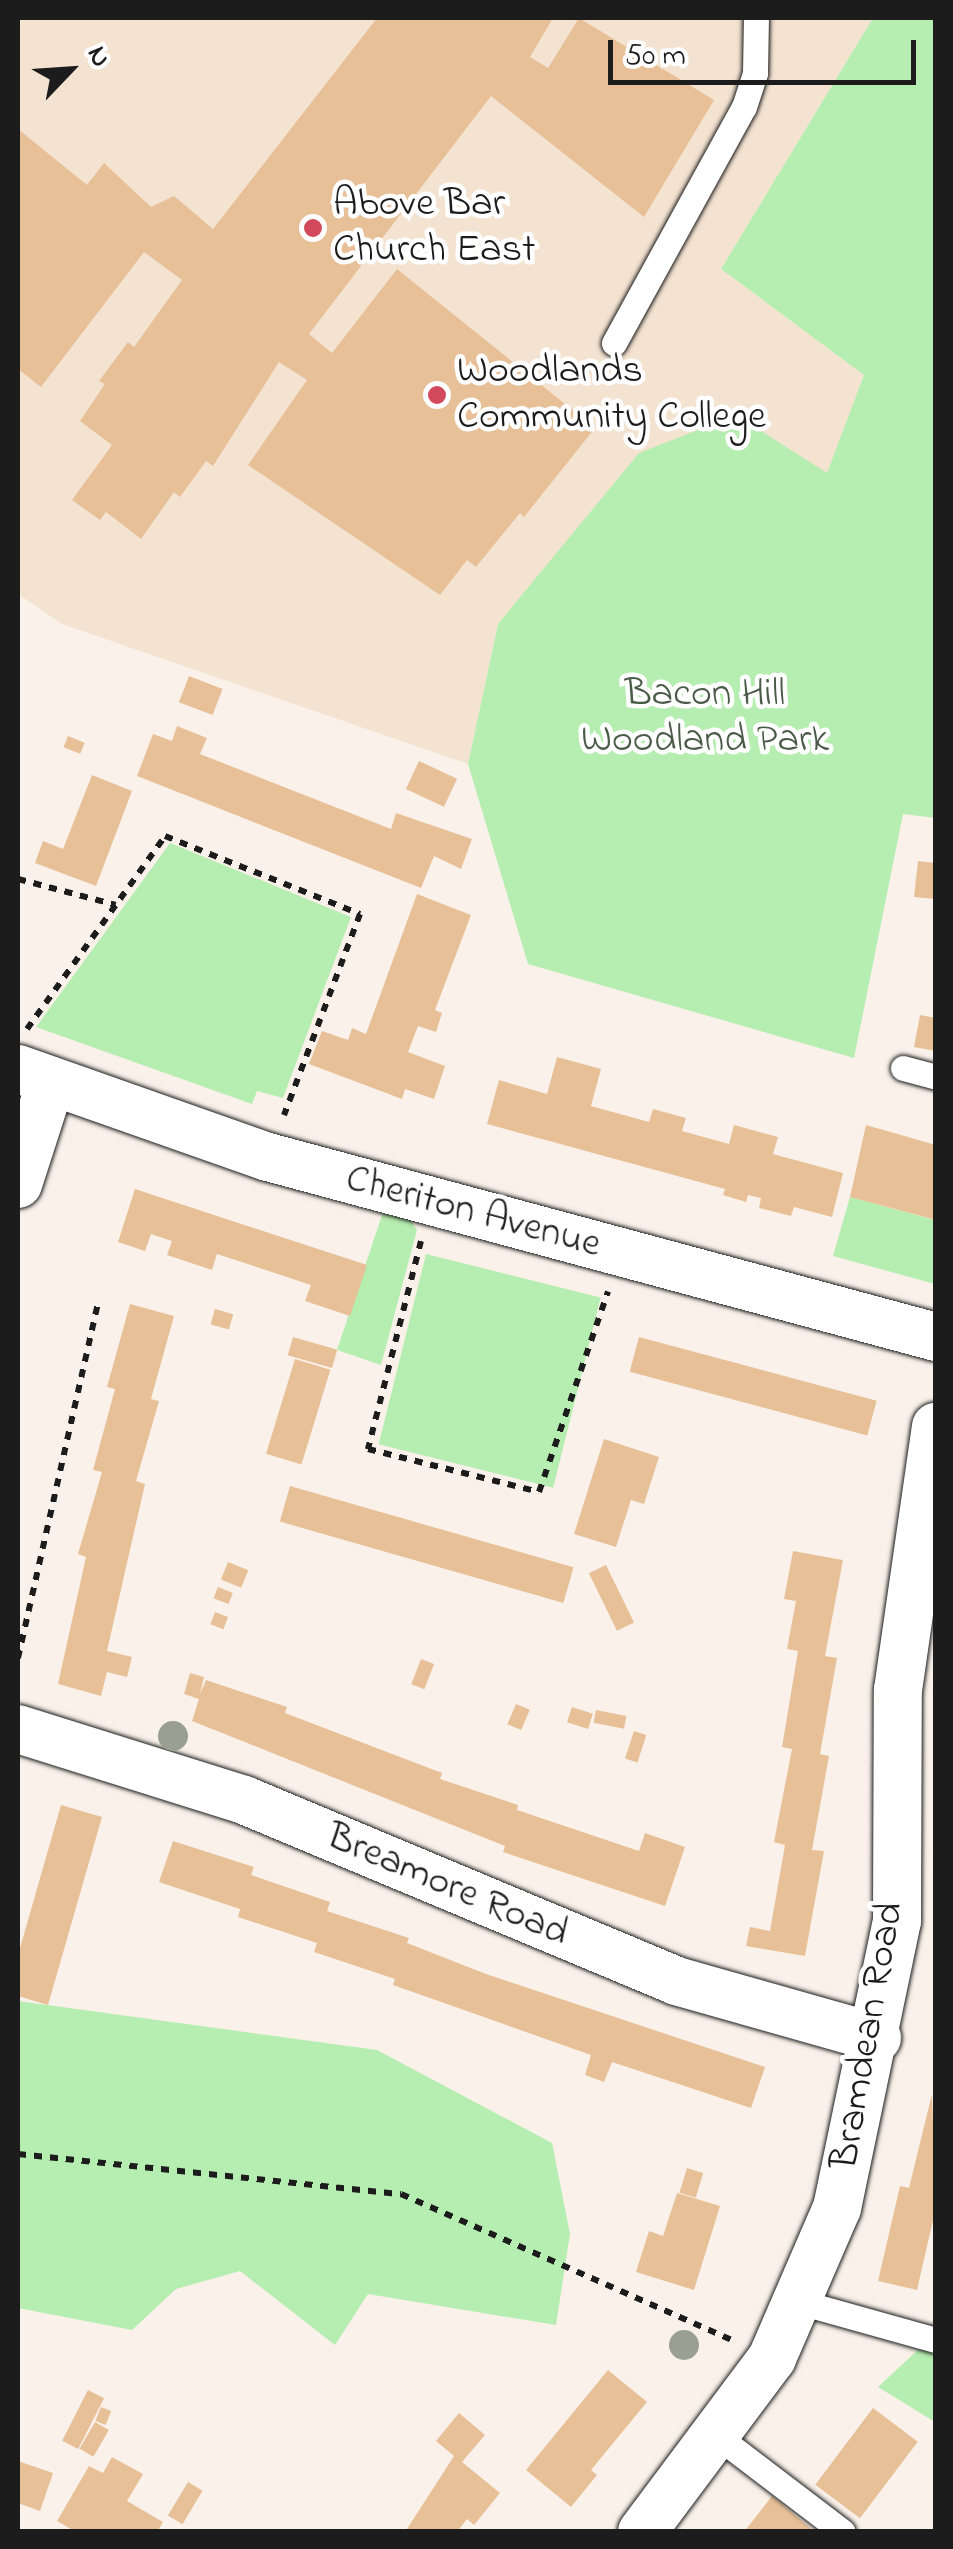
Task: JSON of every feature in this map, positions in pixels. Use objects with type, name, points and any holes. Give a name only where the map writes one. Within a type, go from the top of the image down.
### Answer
[{"type":"street","name":"Cheriton Avenue","points":[[30,1062],[268,1157],[936,1337]]},
{"type":"street","points":[[18,1184],[30,1062]]},
{"type":"street","name":"Bramdean Road","points":[[642,2532],[772,2358],[837,2208],[877,2038],[916,1925],[898,1690],[936,1427]]},
{"type":"street","name":"Breamore Road","points":[[18,1729],[244,1800],[676,1981],[877,2038]]},
{"type":"lane","points":[[614,343],[744,107],[754,73],[756,18]]},
{"type":"lane","points":[[903,1068],[936,1077]]},
{"type":"lane","points":[[796,2301],[936,2340]]},
{"type":"lane","points":[[717,2436],[843,2532]]},
{"type":"path","points":[[30,1062],[116,905],[165,836],[360,914],[268,1157]]},
{"type":"path","points":[[18,878],[116,905]]},
{"type":"path","points":[[431,1201],[368,1449],[539,1492],[622,1252]]},
{"type":"path","points":[[18,1658],[98,1304]]},
{"type":"path","points":[[18,2154],[401,2194],[772,2358]]},
{"type":"shaded area","name":"Woodlands Community College","points":[[18,18],[873,18],[721,269],[864,375],[827,474],[736,415],[498,624],[468,764],[62,624],[18,594]]},
{"type":"green space","name":"Bacon Hill Woodland Park","points":[[873,18],[935,18],[936,818],[903,814],[854,1058],[528,964],[468,764],[498,624],[639,453],[736,415],[827,473],[864,375],[721,269]]},
{"type":"green space","points":[[170,843],[351,917],[283,1098],[257,1091],[252,1104],[36,1027]]},
{"type":"green space","points":[[850,1197],[935,1220],[935,1284],[833,1256]]},
{"type":"green space","points":[[384,1209],[409,1217],[417,1230],[381,1365],[337,1350]]},
{"type":"green space","points":[[426,1254],[601,1298],[553,1488],[379,1444]]},
{"type":"green space","points":[[18,2001],[377,2050],[552,2143],[570,2234],[556,2325],[368,2294],[335,2345],[240,2271],[176,2289],[132,2330],[18,2308]]},
{"type":"green space","points":[[935,2334],[935,2422],[878,2387]]},
{"type":"building","name":"Woodlands Community College","points":[[377,18],[553,18],[530,57],[548,68],[579,18],[714,100],[644,217],[491,96],[309,334],[332,353],[397,269],[595,428],[524,517],[520,513],[476,567],[467,560],[440,595],[248,465],[307,380],[279,362],[213,466],[206,461],[180,497],[174,492],[141,539],[106,512],[100,520],[72,500],[112,445],[80,421],[105,384],[99,381],[128,342],[134,347],[182,280],[144,252],[41,387],[18,369],[18,129],[87,185],[104,163],[151,207],[174,196],[213,229]]},
{"type":"building","points":[[189,676],[223,689],[213,715],[179,702]]},
{"type":"building","points":[[177,726],[207,738],[200,754],[391,829],[396,813],[472,839],[461,869],[434,856],[421,888],[137,776],[153,734],[172,741]]},
{"type":"building","points":[[68,736],[85,743],[80,754],[64,747]]},
{"type":"building","points":[[419,761],[457,779],[444,807],[406,789]]},
{"type":"building","points":[[92,775],[132,791],[96,886],[35,863],[43,841],[63,849]]},
{"type":"building","points":[[918,861],[936,863],[936,899],[914,897]]},
{"type":"building","points":[[417,894],[471,915],[435,1010],[442,1013],[436,1032],[418,1026],[408,1052],[445,1066],[434,1099],[405,1089],[402,1099],[309,1064],[322,1031],[348,1040],[352,1028],[366,1034]]},
{"type":"building","points":[[920,1015],[936,1018],[936,1051],[914,1047]]},
{"type":"building","points":[[557,1057],[601,1069],[591,1106],[649,1122],[653,1109],[686,1118],[682,1131],[729,1144],[734,1125],[778,1137],[773,1154],[843,1173],[832,1217],[794,1207],[791,1216],[759,1208],[761,1198],[748,1195],[746,1202],[723,1195],[725,1189],[487,1124],[499,1080],[547,1094]]},
{"type":"building","points":[[866,1125],[936,1145],[936,1220],[850,1197]]},
{"type":"building","points":[[135,1189],[367,1265],[350,1316],[305,1301],[311,1285],[217,1254],[212,1270],[167,1255],[172,1241],[151,1234],[145,1251],[118,1242]]},
{"type":"building","points":[[130,1304],[174,1316],[151,1399],[159,1401],[136,1481],[145,1484],[107,1651],[132,1657],[127,1677],[107,1672],[101,1696],[58,1684],[86,1557],[78,1554],[102,1472],[93,1470],[115,1389],[107,1387]]},
{"type":"building","points":[[215,1309],[233,1314],[229,1330],[211,1324]]},
{"type":"building","points":[[293,1337],[337,1350],[332,1368],[288,1355]]},
{"type":"building","points":[[639,1337],[877,1401],[867,1435],[630,1372]]},
{"type":"building","points":[[295,1359],[330,1370],[301,1464],[266,1454]]},
{"type":"building","points":[[604,1439],[659,1457],[644,1504],[631,1500],[616,1547],[574,1534]]},
{"type":"building","points":[[290,1486],[574,1567],[563,1603],[280,1522]]},
{"type":"building","points":[[793,1551],[843,1560],[825,1656],[837,1658],[820,1754],[829,1756],[812,1850],[824,1851],[805,1956],[746,1946],[750,1927],[770,1931],[785,1845],[774,1842],[792,1749],[782,1747],[798,1651],[787,1649],[796,1601],[784,1599]]},
{"type":"building","points":[[228,1562],[248,1570],[241,1588],[221,1580]]},
{"type":"building","points":[[606,1565],[634,1623],[617,1631],[589,1573]]},
{"type":"building","points":[[218,1587],[233,1593],[228,1604],[214,1598]]},
{"type":"building","points":[[215,1612],[228,1617],[223,1629],[210,1624]]},
{"type":"building","points":[[421,1659],[434,1664],[424,1689],[411,1684]]},
{"type":"building","points":[[190,1673],[204,1677],[200,1694],[206,1680],[287,1707],[285,1713],[442,1773],[440,1779],[518,1805],[517,1810],[639,1851],[645,1833],[685,1847],[665,1906],[503,1852],[505,1846],[192,1721],[199,1699],[184,1694]]},
{"type":"building","points":[[516,1704],[530,1710],[521,1730],[507,1724]]},
{"type":"building","points":[[572,1707],[593,1714],[588,1729],[567,1722]]},
{"type":"building","points":[[596,1710],[626,1716],[624,1729],[594,1723]]},
{"type":"building","points":[[634,1731],[646,1735],[637,1763],[625,1759]]},
{"type":"building","points":[[61,1805],[102,1817],[48,2005],[18,1996],[18,1955]]},
{"type":"building","points":[[173,1841],[254,1867],[251,1875],[330,1902],[327,1911],[409,1938],[407,1943],[486,1974],[765,2067],[751,2108],[612,2062],[604,2082],[585,2075],[591,2055],[393,1985],[395,1979],[314,1952],[317,1943],[238,1917],[240,1909],[159,1882]]},
{"type":"building","points":[[932,2094],[936,2207],[917,2290],[878,2281],[900,2186],[909,2188]]},
{"type":"building","points":[[687,2168],[703,2173],[696,2198],[679,2193]]},
{"type":"building","points":[[677,2193],[720,2206],[694,2290],[636,2272],[649,2231],[663,2236]]},
{"type":"building","points":[[608,2370],[647,2402],[591,2470],[597,2475],[571,2507],[526,2470]]},
{"type":"building","points":[[88,2390],[104,2398],[78,2449],[62,2441]]},
{"type":"building","points":[[101,2407],[111,2411],[106,2425],[95,2421]]},
{"type":"building","points":[[873,2408],[918,2442],[860,2518],[815,2485]]},
{"type":"building","points":[[459,2413],[485,2435],[462,2462],[500,2493],[474,2525],[467,2519],[457,2532],[405,2532],[454,2456],[436,2441]]},
{"type":"building","points":[[95,2422],[109,2430],[93,2457],[80,2449]]},
{"type":"building","points":[[112,2457],[143,2474],[127,2501],[163,2522],[157,2532],[76,2532],[57,2521],[89,2466],[103,2473]]},
{"type":"building","points":[[18,2461],[53,2473],[40,2511],[18,2503]]},
{"type":"building","points":[[188,2482],[203,2491],[182,2524],[168,2515]]},
{"type":"building","points":[[772,2496],[815,2532],[744,2532]]},
{"type":"place","name":"Above Bar Church East","points":[[313,228]]},
{"type":"place","name":"Woodlands Community College","points":[[437,395]]}]
